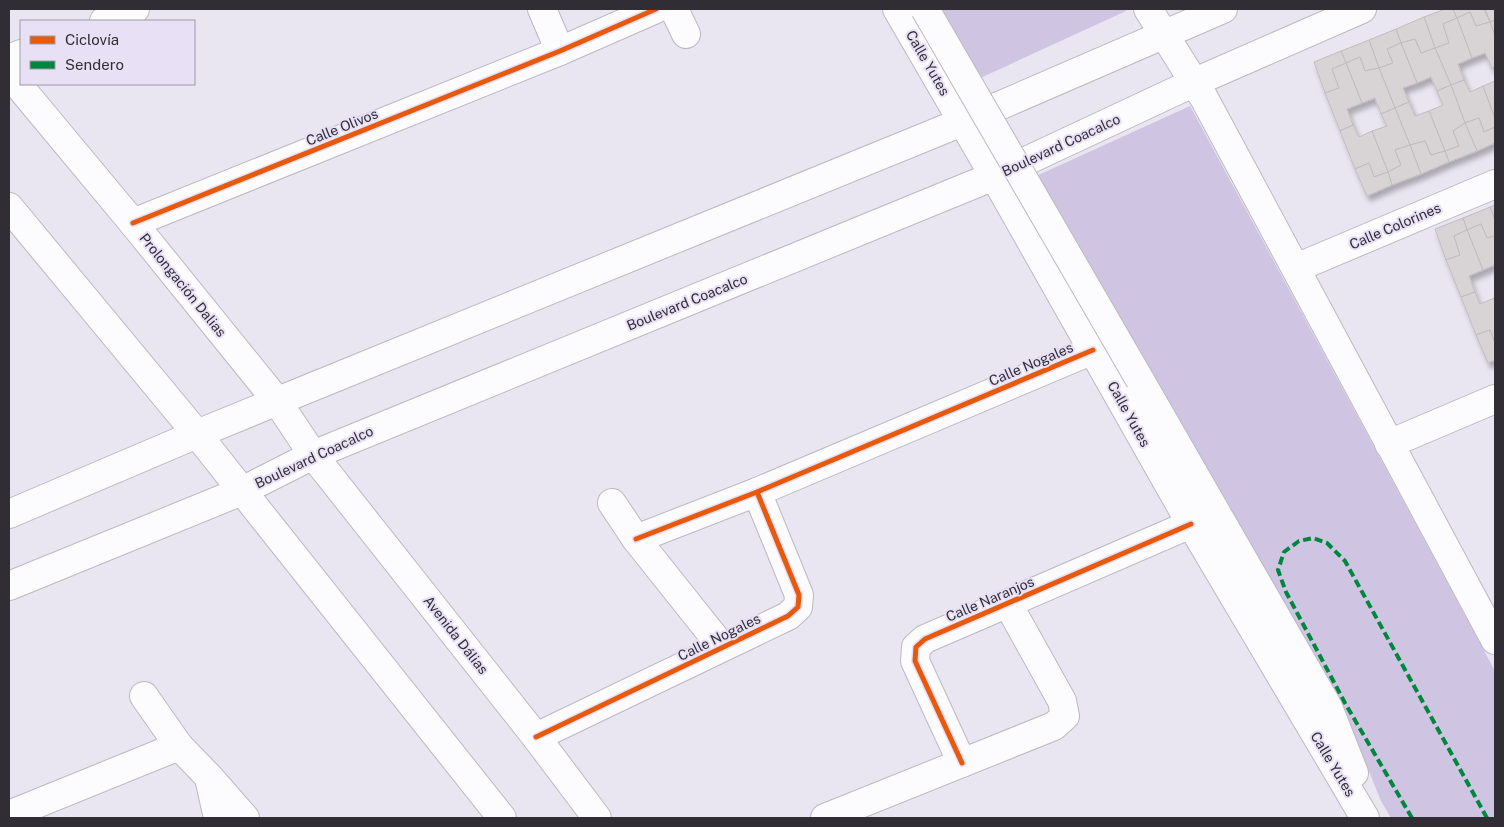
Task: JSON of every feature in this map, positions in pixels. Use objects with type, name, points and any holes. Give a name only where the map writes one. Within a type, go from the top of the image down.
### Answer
[{"type":"main road","points":[[107,20],[135,9]]},
{"type":"main road","points":[[542,9],[560,51]]},
{"type":"main road","name":"Calle Olivos","points":[[133,223],[560,51],[656,9]]},
{"type":"main road","points":[[674,9],[686,34]]},
{"type":"main road","name":"Calle Yutes","points":[[897,9],[1191,524],[1365,818]]},
{"type":"main road","name":"Calle Yutes","points":[[925,9],[1328,707],[1372,818]]},
{"type":"main road","points":[[1148,9],[1195,82],[1389,444],[1492,627]]},
{"type":"main road","points":[[9,514],[277,401],[962,122],[1223,9]]},
{"type":"main road","name":"Boulevard Coacalco","points":[[9,586],[242,490],[313,455],[994,176],[1195,82],[1362,9]]},
{"type":"main road","name":"Prolongación Dalias","points":[[9,74],[277,401],[313,455]]},
{"type":"main road","name":"Calle Colorines","points":[[1296,268],[1495,184]]},
{"type":"main road","points":[[9,207],[198,434],[502,818]]},
{"type":"main road","name":"Calle Nogales","points":[[636,538],[756,492],[1093,350]]},
{"type":"main road","points":[[1389,444],[1495,399]]},
{"type":"main road","name":"Avenida Dálias","points":[[313,455],[536,737],[597,818]]},
{"type":"main road","name":"Calle Nogales","points":[[536,737],[788,616],[798,607],[799,595],[756,492]]},
{"type":"main road","name":"Calle Nogales","points":[[612,502],[636,538],[722,647]]},
{"type":"main road","name":"Calle Naranjos","points":[[962,762],[915,660],[916,647],[925,638],[1191,524]]},
{"type":"main road","points":[[825,818],[1054,726],[1065,716],[1062,701],[1008,604]]},
{"type":"main road","points":[[144,696],[179,746],[209,776],[245,818]]},
{"type":"main road","points":[[9,815],[179,746]]},
{"type":"main road","points":[[209,776],[218,818]]},
{"type":"shaded area","points":[[936,9],[1124,9],[1126,11],[976,80]]},
{"type":"shaded area","points":[[1190,106],[1495,671],[1495,818],[1391,818],[1381,801],[1351,727],[1034,177]]},
{"type":"building","points":[[1445,9],[1453,9],[1457,18],[1443,24],[1449,43],[1435,48],[1424,17]]},
{"type":"building","points":[[1453,9],[1484,9],[1490,22],[1476,26],[1470,12],[1457,18]]},
{"type":"building","points":[[1485,9],[1495,9],[1495,20],[1490,22]]},
{"type":"building","points":[[1470,12],[1476,26],[1490,22],[1495,35],[1495,67],[1492,68],[1485,53],[1472,58],[1457,18]]},
{"type":"building","points":[[1424,17],[1435,48],[1421,53],[1415,39],[1401,43],[1396,29]]},
{"type":"building","points":[[1457,18],[1472,58],[1458,64],[1464,80],[1451,85],[1435,48],[1449,43],[1443,24]]},
{"type":"building","points":[[1495,20],[1495,35],[1490,22]]},
{"type":"building","points":[[1396,29],[1401,43],[1387,49],[1393,63],[1379,68],[1369,40]]},
{"type":"building","points":[[1415,39],[1421,53],[1435,48],[1451,85],[1437,91],[1431,77],[1417,83],[1401,43]]},
{"type":"building","points":[[1369,40],[1379,68],[1365,71],[1360,57],[1346,63],[1341,51]]},
{"type":"building","points":[[1401,43],[1417,83],[1403,88],[1409,102],[1395,108],[1379,68],[1393,63],[1387,49]]},
{"type":"building","points":[[1341,51],[1346,63],[1332,69],[1339,88],[1325,93],[1314,62]]},
{"type":"building","points":[[1360,57],[1365,71],[1379,68],[1395,108],[1381,114],[1375,98],[1362,103],[1346,63]]},
{"type":"building","points":[[1346,63],[1362,103],[1347,109],[1353,125],[1340,131],[1325,93],[1339,88],[1332,69]]},
{"type":"building","points":[[1464,80],[1470,92],[1483,86],[1495,118],[1495,127],[1484,132],[1479,118],[1465,123],[1451,85]]},
{"type":"building","points":[[1495,81],[1495,118],[1483,86]]},
{"type":"building","points":[[1451,85],[1465,123],[1453,131],[1459,146],[1445,151],[1429,111],[1443,105],[1437,91]]},
{"type":"building","points":[[1409,102],[1415,116],[1429,111],[1445,151],[1431,155],[1425,141],[1410,145],[1395,108]]},
{"type":"building","points":[[1395,108],[1410,145],[1395,150],[1401,165],[1388,172],[1372,131],[1387,126],[1381,114]]},
{"type":"building","points":[[1479,118],[1484,132],[1495,127],[1495,143],[1477,151],[1465,123]]},
{"type":"building","points":[[1465,123],[1477,151],[1449,162],[1445,151],[1459,146],[1453,131]]},
{"type":"building","points":[[1353,125],[1359,137],[1372,131],[1388,172],[1374,177],[1369,163],[1355,169],[1340,131]]},
{"type":"building","points":[[1425,141],[1431,155],[1445,151],[1449,162],[1421,174],[1410,145]]},
{"type":"building","points":[[1410,145],[1421,174],[1392,185],[1388,172],[1401,165],[1395,150]]},
{"type":"building","points":[[1369,163],[1374,177],[1388,172],[1392,185],[1367,196],[1355,169]]},
{"type":"building","points":[[1495,205],[1495,220],[1490,207]]},
{"type":"building","points":[[1490,207],[1495,220],[1495,236],[1487,238],[1481,224],[1467,230],[1463,218]]},
{"type":"building","points":[[1463,218],[1467,230],[1454,236],[1460,255],[1446,260],[1435,229]]},
{"type":"building","points":[[1481,224],[1487,238],[1495,236],[1495,265],[1483,270],[1467,230]]},
{"type":"building","points":[[1467,230],[1483,270],[1469,276],[1475,292],[1461,297],[1446,260],[1460,255],[1454,236]]},
{"type":"building","points":[[1475,292],[1480,304],[1494,298],[1495,343],[1490,330],[1476,335],[1461,297]]},
{"type":"building","points":[[1490,330],[1495,343],[1495,360],[1488,363],[1476,335]]},
{"type":"marked path","points":[[1412,818],[1345,703],[1286,592],[1278,570],[1284,552],[1299,541],[1313,538],[1327,543],[1345,561],[1487,818]]},
{"type":"cycle path","points":[[133,223],[560,51],[656,9]]},
{"type":"cycle path","points":[[636,539],[757,492],[1093,350]]},
{"type":"cycle path","points":[[536,737],[788,616],[798,607],[799,595],[757,492]]},
{"type":"cycle path","points":[[962,763],[915,661],[916,647],[925,639],[1191,524]]}]
